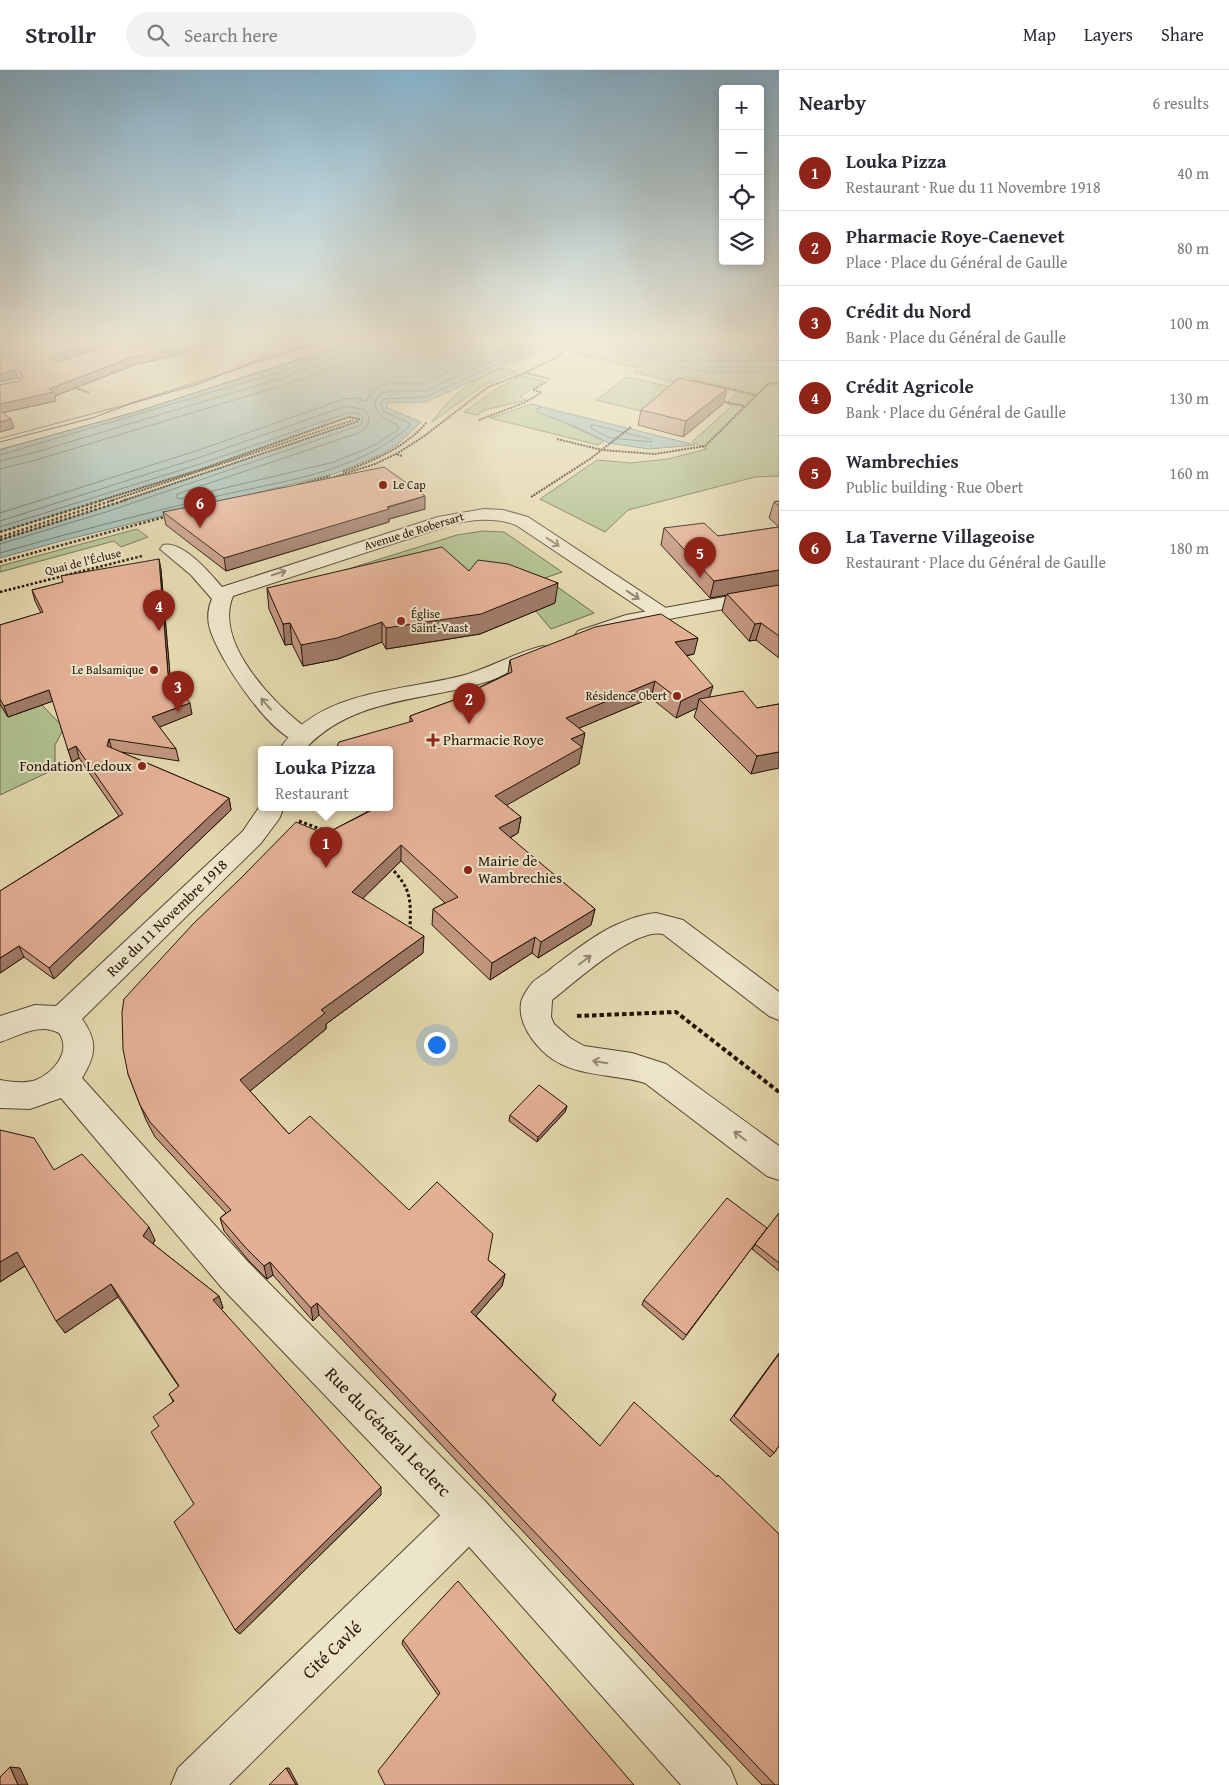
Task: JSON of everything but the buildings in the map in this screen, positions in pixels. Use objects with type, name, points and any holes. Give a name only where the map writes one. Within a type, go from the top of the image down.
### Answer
[{"type":"street","points":[[0,444],[84,421]]},
{"type":"street","name":"Avenue de Robersart","points":[[226,593],[462,516],[485,513],[512,516],[662,614]]},
{"type":"street","points":[[169,549],[226,593],[217,605],[221,628],[229,651],[242,675],[281,720],[297,742],[335,714],[348,708],[372,700],[488,674],[611,625],[662,614],[779,594]]},
{"type":"street","name":"Rue du 11 Novembre 1918","points":[[61,1020],[252,837],[270,811]]},
{"type":"street","points":[[779,1008],[673,927],[656,922],[632,928],[616,937],[542,992],[536,1002],[536,1017],[543,1032],[559,1047],[578,1058],[632,1066],[656,1073],[779,1165]]},
{"type":"street","points":[[0,1030],[12,1023],[34,1016],[48,1016],[61,1020],[74,1031],[79,1048],[76,1060],[64,1078],[44,1091],[29,1096],[14,1097],[0,1094]]},
{"type":"street","name":"Rue du Général Leclerc","points":[[64,1078],[235,1275],[470,1516],[713,1785]]},
{"type":"street","name":"Cité Cavlé","points":[[195,1785],[470,1516]]},
{"type":"path","points":[[0,532],[202,469],[338,421]]},
{"type":"path","points":[[0,538],[350,421]]},
{"type":"path","points":[[0,538],[114,504],[357,421]]},
{"type":"path","points":[[426,422],[421,429],[400,446],[364,464],[339,474],[293,487],[375,464],[396,454],[442,421]]},
{"type":"path","points":[[557,439],[602,450],[655,454],[705,446],[731,421]]},
{"type":"path","points":[[512,516],[523,502],[602,450],[631,427]]},
{"type":"path","points":[[396,454],[402,456]]},
{"type":"path","points":[[0,562],[169,516]]},
{"type":"path","name":"Quai de l'Écluse","points":[[0,592],[169,549]]},
{"type":"path","points":[[274,811],[339,836]]},
{"type":"path","points":[[389,866],[402,879],[409,890],[411,900],[410,927],[414,934]]},
{"type":"path","points":[[536,1002],[562,1017],[676,1012],[779,1092]]},
{"type":"green space","points":[[502,421],[562,421],[604,441],[598,445]]},
{"type":"green space","points":[[715,421],[779,421],[779,476],[755,477],[628,510],[605,532],[540,499],[597,460],[631,463],[668,459],[707,449],[692,442]]},
{"type":"green space","points":[[137,529],[148,537],[121,547],[114,541],[0,572],[0,566]]},
{"type":"green space","points":[[483,531],[504,532],[562,572],[545,578],[594,613],[551,629],[513,584],[268,594],[457,535]]},
{"type":"green space","points":[[0,704],[8,717],[42,705],[64,728],[55,745],[55,769],[0,795]]},
{"type":"water","points":[[97,421],[338,421],[202,469],[0,532],[0,450]]},
{"type":"water","points":[[561,421],[599,421],[695,445],[649,449],[609,443]]},
{"type":"water","points":[[356,422],[421,422],[398,444],[380,455],[337,473],[61,541],[0,558],[0,540],[105,507]]},
{"type":"tram line","points":[[0,442],[80,421]]},
{"type":"place","name":"Le Cap","points":[[383,485]]},
{"type":"place","name":"La Taverne Villageoise","points":[[200,528]]},
{"type":"place","name":"Wambrechies","points":[[700,578]]},
{"type":"place","name":"Église Saint-Vaast","points":[[401,621]]},
{"type":"place","name":"Crédit Agricole","points":[[159,631]]},
{"type":"place","name":"Le Balsamique","points":[[154,670]]},
{"type":"place","name":"Résidence Obert","points":[[677,696]]},
{"type":"place","name":"Crédit du Nord","points":[[178,712]]},
{"type":"place","name":"Pharmacie Roye-Caenevet","points":[[469,724]]},
{"type":"place","name":"Pharmacie Roye","points":[[433,740]]},
{"type":"place","name":"Fondation Ledoux","points":[[142,766]]},
{"type":"place","name":"Louka Pizza","points":[[326,868]]},
{"type":"place","name":"Mairie de Wambrechies","points":[[468,870]]}]
